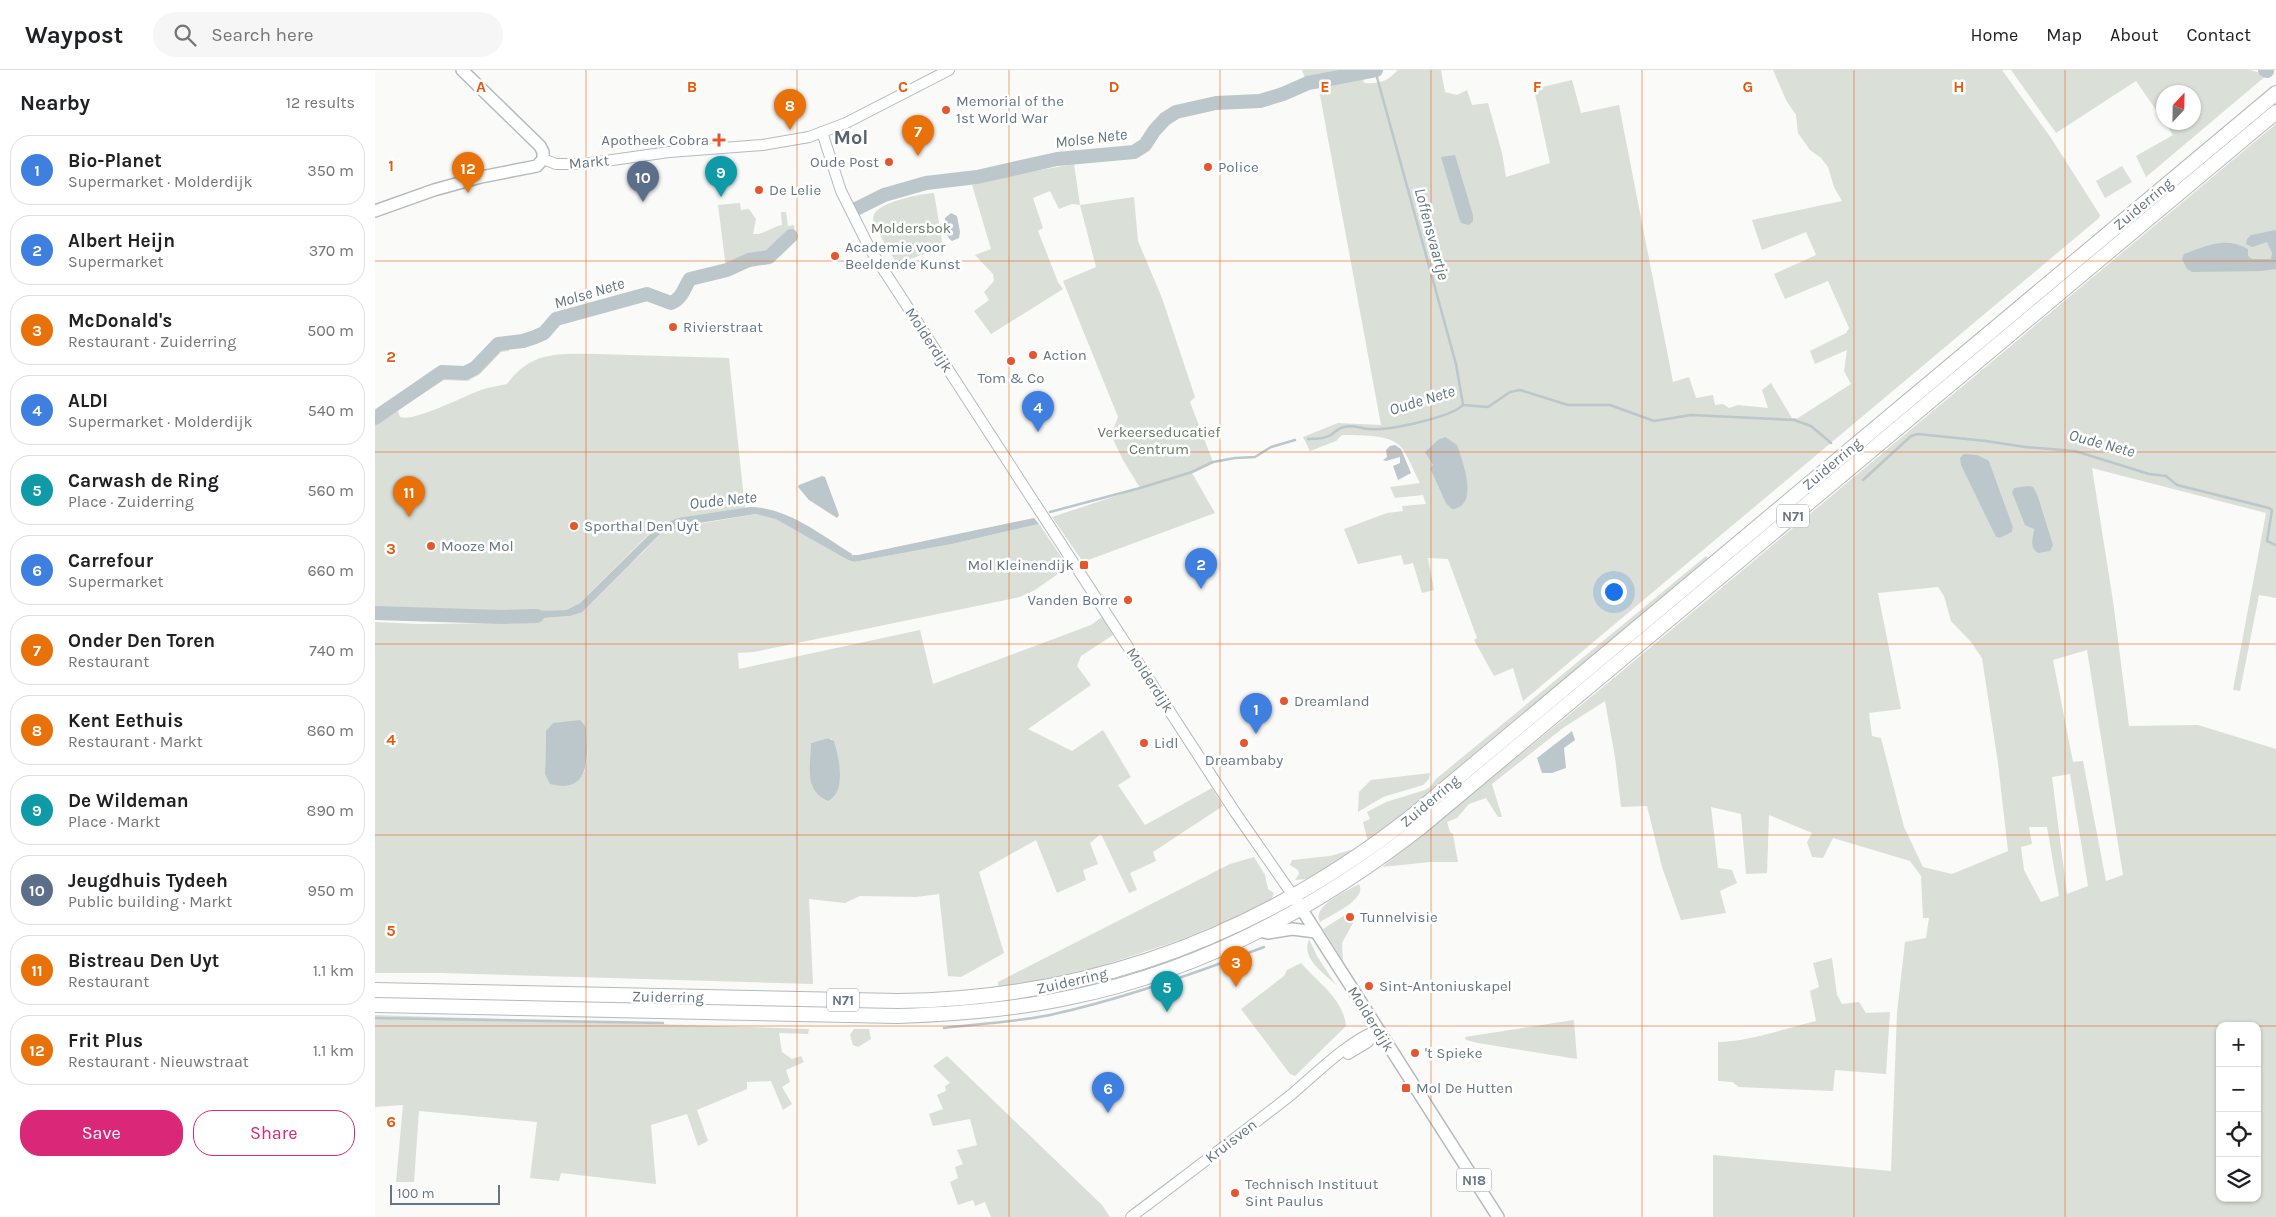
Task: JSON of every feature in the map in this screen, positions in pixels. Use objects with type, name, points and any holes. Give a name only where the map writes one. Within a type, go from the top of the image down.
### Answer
[{"type":"highway","name":"Zuiderring","points":[[375,990],[899,1002],[968,998],[1059,985],[1154,959],[1220,933],[1294,897],[1353,860],[1412,816],[2276,93]]},
{"type":"highway","name":"Zuiderring","points":[[375,1004],[898,1016],[967,1013],[1060,1000],[1117,985],[1200,958],[1260,931],[1301,909],[1369,866],[1421,827],[2276,112]]},
{"type":"main road","points":[[375,211],[434,190],[481,177],[537,166],[543,159],[543,152],[540,146],[462,70]]},
{"type":"main road","name":"Markt","points":[[543,159],[556,164],[584,164],[669,152],[761,145],[809,137],[868,111],[949,70]]},
{"type":"main road","name":"Molderdijk","points":[[822,132],[841,191],[870,249],[1230,804],[1294,897],[1377,1030],[1498,1217]]},
{"type":"main road","points":[[1260,931],[1268,933],[1292,929],[1316,932]]},
{"type":"main road","name":"Kruisven","points":[[1131,1217],[1329,1064],[1346,1048],[1364,1035],[1377,1030]]},
{"type":"green space","points":[[1302,70],[1361,70],[1364,83],[1370,83],[1384,81],[1398,70],[1441,70],[1445,92],[1457,95],[1467,90],[1472,105],[1488,103],[1502,153],[1506,177],[1550,163],[1534,89],[1572,80],[1581,113],[1619,105],[1673,382],[1689,377],[1696,398],[1713,395],[1715,405],[1723,404],[1729,408],[1738,405],[1768,408],[1762,390],[1771,383],[1792,418],[1798,418],[1851,384],[1844,371],[1847,350],[1815,364],[1810,351],[1846,333],[1849,328],[1828,281],[1785,299],[1774,274],[1816,255],[1806,232],[1762,250],[1752,220],[1842,201],[1834,187],[1828,167],[1821,158],[1810,150],[1798,133],[1796,115],[1786,100],[1773,70],[2002,70],[2051,138],[2100,215],[2099,218],[1523,701],[1513,668],[1494,676],[1474,640],[1477,638],[1448,559],[1428,558],[1434,590],[1422,593],[1413,563],[1404,565],[1401,555],[1358,564],[1344,529],[1387,513],[1403,511],[1402,506],[1426,504],[1423,495],[1395,498],[1390,487],[1420,483],[1402,448],[1397,443],[1382,438],[1342,435],[1336,441],[1310,451],[1303,437],[1338,423],[1381,425],[1317,79],[1306,81]]},
{"type":"green space","points":[[2011,70],[2250,70],[2267,75],[2146,177],[2136,156],[2173,135],[2170,130],[2201,130],[2201,85],[2156,85],[2156,110],[2136,81],[2056,133]]},
{"type":"green space","points":[[2276,124],[2276,598],[2259,595],[2240,691],[2233,690],[2266,513],[2092,468],[2113,601],[2129,726],[2198,725],[2276,749],[2276,1217],[1713,1217],[1713,1155],[1891,1171],[1897,1013],[1905,942],[1926,938],[1929,918],[1923,918],[1921,876],[1910,861],[1833,838],[1823,858],[1812,857],[1807,842],[1812,833],[1769,815],[1767,873],[1746,874],[1741,814],[1711,807],[1718,868],[1732,870],[1737,883],[1720,891],[1726,913],[1681,920],[1662,867],[1647,806],[1621,807],[1615,757],[1605,701],[1563,728],[1492,784],[1502,817],[1498,817],[1486,798],[1469,804],[1457,818],[1447,822],[1450,832],[1453,834],[1458,862],[1430,862],[1382,867],[1597,692]],"holes":[[[1989,461],[2013,527],[2012,532],[2000,538],[1996,537],[1995,532]],[[1938,587],[1944,596],[1951,621],[1971,642],[1982,658],[1998,763],[2008,851],[1952,874],[1923,867],[1904,827],[1881,738],[1872,736],[1869,713],[1901,709],[1878,593]],[[2087,650],[2123,875],[2106,881],[2083,761],[2073,762],[2053,660]],[[2070,774],[2088,886],[2067,894],[2052,777]],[[2029,827],[2047,827],[2059,896],[2041,902],[2024,870],[2021,847],[2032,844]]]},
{"type":"green space","points":[[1074,164],[1080,205],[1072,204],[1059,209],[1050,191],[1033,198],[1043,228],[1038,231],[1058,282],[1063,289],[991,334],[974,311],[989,300],[984,292],[994,281],[993,274],[975,255],[991,249],[972,185]]},
{"type":"green space","points":[[2122,166],[2132,182],[2105,198],[2096,181]]},
{"type":"green space","name":"Moldersbok","points":[[934,193],[943,247],[897,264],[874,225],[874,214],[879,209],[893,202]]},
{"type":"green space","name":"Verkeerseducatief Centrum","points":[[1134,197],[1138,241],[1162,298],[1195,397],[1190,402],[1213,462],[1192,473],[1215,513],[1083,562],[1052,517],[1140,488],[1111,435],[1118,417],[1063,281],[1096,267],[1080,205]]},
{"type":"green space","points":[[740,203],[741,210],[749,209],[756,219],[753,234],[782,225],[781,212],[786,212],[788,226],[794,225],[795,233],[788,236],[768,254],[726,268],[718,205]]},
{"type":"green space","points":[[508,343],[509,351],[501,352],[480,374],[468,381],[444,380],[407,404],[404,396],[431,377],[445,372],[466,372],[475,367],[493,348]]},
{"type":"green space","points":[[597,354],[729,358],[745,508],[658,525],[580,603],[566,610],[518,611],[375,608],[375,410],[382,406],[396,405],[400,417],[417,416],[481,390],[507,384],[526,365],[547,356]]},
{"type":"green space","points":[[756,514],[776,518],[854,562],[952,544],[1039,524],[1068,567],[1035,590],[1020,597],[754,652],[738,653],[739,669],[920,630],[933,684],[1091,625],[1102,617],[1113,635],[1081,656],[1077,666],[1091,685],[1028,729],[1072,751],[1103,730],[1131,777],[1118,785],[1145,825],[1212,788],[1223,806],[1153,852],[1156,861],[1130,873],[1137,890],[1129,893],[1101,834],[1090,843],[1098,864],[1083,870],[1086,880],[1057,893],[1036,840],[979,872],[1004,953],[961,977],[948,976],[939,894],[916,897],[860,896],[845,903],[809,899],[813,984],[442,973],[375,973],[375,622],[419,624],[507,623],[518,620],[570,616],[642,553],[660,534],[669,529]],"holes":[[[553,723],[586,726],[587,749],[586,767],[582,774],[576,780],[554,785],[545,774],[546,732]],[[828,738],[832,739],[840,774],[839,785],[811,743]]]},
{"type":"green space","points":[[1706,556],[1708,559],[1368,842],[1363,822],[1370,819],[1367,812],[1386,802],[1430,787],[1436,779]]},
{"type":"green space","points":[[1430,773],[1429,779],[1423,785],[1383,797],[1358,812],[1359,792],[1371,780]]},
{"type":"green space","points":[[1355,850],[1308,879],[1295,880],[1299,874],[1298,870],[1290,865],[1292,860],[1330,856]]},
{"type":"green space","points":[[1254,857],[1265,875],[1268,889],[1274,893],[1271,900],[1251,911],[1180,940],[1098,967],[998,989],[998,982],[1230,864]]},
{"type":"green space","points":[[1359,884],[1360,890],[1354,901],[1320,922],[1319,916],[1325,905]]},
{"type":"green space","points":[[1345,915],[1353,923],[1342,943],[1343,961],[1323,929]]},
{"type":"green space","points":[[1309,939],[1317,956],[1336,985],[1311,959],[1307,946]]},
{"type":"green space","points":[[1832,958],[1837,995],[1842,1004],[1859,1002],[1866,1013],[1890,1012],[1886,1074],[1835,1070],[1833,1091],[1739,1087],[1732,1082],[1718,1081],[1718,1042],[1754,1037],[1816,1021],[1810,991],[1819,987],[1813,963]]},
{"type":"green space","points":[[1301,963],[1335,999],[1344,1016],[1346,1026],[1295,1076],[1290,1074],[1241,1009],[1284,976],[1287,970]]},
{"type":"green space","points":[[375,1015],[809,1029],[808,1034],[779,1033],[782,1052],[792,1059],[801,1056],[804,1062],[786,1070],[790,1082],[782,1087],[792,1104],[783,1110],[771,1081],[747,1082],[747,1089],[697,1110],[708,1141],[698,1146],[687,1114],[651,1125],[656,1184],[561,1173],[559,1181],[530,1178],[537,1122],[419,1111],[414,1182],[396,1182],[403,1105],[375,1107]]},
{"type":"green space","points":[[1574,1020],[1577,1059],[1478,1043],[1466,1040],[1465,1037]]},
{"type":"green space","points":[[854,1029],[869,1029],[871,1039],[858,1047],[853,1045],[850,1035]]},
{"type":"green space","points":[[947,1056],[1102,1205],[1110,1217],[991,1217],[985,1202],[975,1206],[973,1200],[958,1205],[950,1182],[958,1178],[955,1167],[963,1164],[957,1150],[977,1145],[970,1119],[933,1126],[929,1114],[943,1109],[937,1095],[946,1091],[945,1086],[950,1083],[933,1066]]},
{"type":"shaded area","points":[[1455,155],[1473,215],[1473,221],[1469,225],[1461,223],[1441,157]]},
{"type":"shaded area","points":[[951,213],[957,216],[960,232],[959,238],[952,241],[947,234],[945,224],[945,218]]},
{"type":"shaded area","points":[[2276,230],[2276,269],[2192,272],[2187,269],[2182,259],[2184,254],[2208,245],[2232,243],[2248,249],[2248,256],[2252,259],[2271,259],[2272,253],[2267,242],[2252,247],[2246,244],[2247,239],[2251,235]]},
{"type":"shaded area","points":[[1445,437],[1457,445],[1467,483],[1465,501],[1461,506],[1452,509],[1446,503],[1430,468],[1433,465],[1425,452],[1438,440]]},
{"type":"shaded area","points":[[1395,445],[1401,449],[1411,473],[1398,480],[1393,466],[1400,463],[1400,457],[1386,461],[1383,460],[1387,457],[1386,450],[1390,446]]},
{"type":"shaded area","points":[[1964,454],[1977,455],[1989,461],[2013,527],[2012,532],[2000,538],[1996,537],[1961,465],[1960,458]]},
{"type":"shaded area","points":[[822,476],[825,477],[839,515],[837,518],[809,500],[798,487]]},
{"type":"shaded area","points":[[2033,487],[2037,494],[2053,545],[2050,551],[2038,553],[2033,548],[2034,529],[2025,525],[2012,492],[2014,488]]},
{"type":"shaded area","points":[[750,507],[777,512],[803,523],[852,554],[853,557],[853,555],[1034,518],[1039,524],[952,544],[854,562],[776,519],[756,514],[687,525],[660,534],[582,612],[570,616],[518,620],[518,611],[566,610],[580,603],[658,526],[678,518]]},
{"type":"shaded area","points":[[580,720],[586,727],[587,748],[585,769],[581,778],[574,783],[564,786],[550,784],[545,774],[546,731],[553,723]]},
{"type":"shaded area","points":[[1572,731],[1575,740],[1564,748],[1566,768],[1552,773],[1542,773],[1537,758]]},
{"type":"shaded area","points":[[828,738],[834,741],[838,757],[840,782],[838,790],[828,801],[815,790],[810,776],[810,768],[811,743]]},
{"type":"waterway","name":"Loffensvaartje","points":[[1375,70],[1456,364],[1463,405]]},
{"type":"waterway","name":"Molse Nete","points":[[856,209],[884,195],[926,183],[977,177],[1057,159],[1134,152],[1145,145],[1165,119],[1176,112],[1216,103],[1260,101],[1283,94],[1308,83],[1376,70]]},
{"type":"waterway","name":"Molse Nete","points":[[375,418],[442,372],[465,373],[475,368],[498,344],[523,341],[535,337],[544,333],[556,319],[647,294],[671,303],[680,296],[690,279],[727,270],[749,260],[769,257],[791,236]]},
{"type":"waterway","name":"Oude Nete","points":[[1463,405],[1488,407],[1510,392],[1520,390],[1568,405],[1610,405],[1654,421],[1691,415],[1794,420],[1811,426],[1831,443]]},
{"type":"waterway","name":"Oude Nete","points":[[1308,439],[1325,437],[1347,426],[1379,429],[1419,422],[1457,410],[1463,405]]},
{"type":"waterway","name":"Oude Nete","points":[[1863,480],[1911,436],[1918,434],[2075,451],[2149,474],[2166,476],[2177,485],[2269,508],[2272,510],[2267,541],[2276,545]]},
{"type":"waterway","name":"Oude Nete","points":[[1050,512],[1140,488],[1192,472],[1213,462],[1255,457],[1271,447],[1295,440]]},
{"type":"waterway","name":"Oude Nete","points":[[375,613],[502,617],[537,616]]},
{"type":"waterway","points":[[944,1028],[1024,1019],[1077,1009],[1158,985],[1264,947]]},
{"type":"waterway","points":[[375,1018],[663,1023]]},
{"type":"place","name":"Memorial of the 1st World War","points":[[946,110]]},
{"type":"place","name":"Kent Eethuis","points":[[790,130]]},
{"type":"place","name":"Apotheek Cobra","points":[[719,140]]},
{"type":"place","name":"Onder Den Toren","points":[[918,156]]},
{"type":"place","name":"Oude Post","points":[[889,162]]},
{"type":"place","name":"Police","points":[[1208,167]]},
{"type":"place","name":"De Lelie","points":[[759,190]]},
{"type":"place","name":"Frit Plus","points":[[468,193]]},
{"type":"place","name":"De Wildeman","points":[[721,197]]},
{"type":"place","name":"Jeugdhuis Tydeeh","points":[[643,202]]},
{"type":"place","name":"Academie voor Beeldende Kunst","points":[[835,256]]},
{"type":"place","name":"Rivierstraat","points":[[673,327]]},
{"type":"place","name":"Action","points":[[1033,355]]},
{"type":"place","name":"Tom & Co","points":[[1011,361]]},
{"type":"place","name":"ALDI","points":[[1038,432]]},
{"type":"place","name":"Bistreau Den Uyt","points":[[409,517]]},
{"type":"place","name":"Sporthal Den Uyt","points":[[574,526]]},
{"type":"place","name":"Mooze Mol","points":[[431,546]]},
{"type":"place","name":"Mol Kleinendijk","points":[[1084,565]]},
{"type":"place","name":"Albert Heijn","points":[[1201,589]]},
{"type":"place","name":"Vanden Borre","points":[[1128,600]]},
{"type":"place","name":"Dreamland","points":[[1284,701]]},
{"type":"place","name":"Bio-Planet","points":[[1256,734]]},
{"type":"place","name":"Lidl","points":[[1144,743]]},
{"type":"place","name":"Dreambaby","points":[[1244,743]]},
{"type":"place","name":"Tunnelvisie","points":[[1350,917]]},
{"type":"place","name":"Sint-Antoniuskapel","points":[[1369,986]]},
{"type":"place","name":"McDonald's","points":[[1236,987]]},
{"type":"place","name":"Carwash de Ring","points":[[1167,1012]]},
{"type":"place","name":"'t Spieke","points":[[1415,1053]]},
{"type":"place","name":"Mol De Hutten","points":[[1406,1088]]},
{"type":"place","name":"Carrefour","points":[[1108,1113]]},
{"type":"place","name":"Technisch Instituut Sint Paulus","points":[[1235,1193]]},
{"type":"district","name":"Mol","points":[[851,137]]}]
